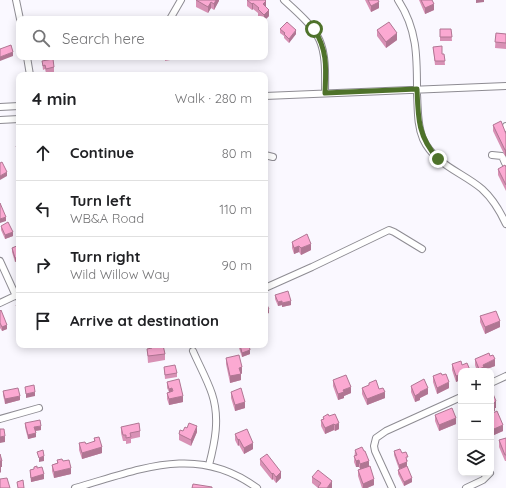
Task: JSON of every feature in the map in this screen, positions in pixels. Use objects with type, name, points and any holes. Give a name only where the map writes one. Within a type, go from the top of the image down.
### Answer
[{"type":"street","points":[[16,0],[19,16]]},
{"type":"street","points":[[172,16],[181,0]]},
{"type":"street","points":[[284,0],[309,23],[322,44],[325,61],[325,93]]},
{"type":"street","points":[[398,0],[408,17],[415,39],[418,121],[420,131],[427,146],[444,165],[475,184],[486,193],[496,204],[506,224]]},
{"type":"street","points":[[28,60],[30,72]]},
{"type":"street","points":[[268,96],[506,86]]},
{"type":"street","points":[[0,107],[16,106]]},
{"type":"street","points":[[0,120],[16,119]]},
{"type":"street","points":[[492,155],[502,156],[506,164]]},
{"type":"street","points":[[268,156],[273,157]]},
{"type":"street","points":[[268,287],[388,230],[422,249]]},
{"type":"street","points":[[0,261],[16,293]]},
{"type":"street","points":[[0,303],[16,295]]},
{"type":"street","points":[[193,351],[208,384],[215,406],[215,435],[209,465]]},
{"type":"street","points":[[494,382],[506,376]]},
{"type":"street","points":[[392,488],[375,451],[374,446],[376,438],[386,431],[458,399]]},
{"type":"street","points":[[0,419],[39,408]]},
{"type":"street","points":[[75,488],[160,465],[179,463],[209,465],[228,471],[257,488]]},
{"type":"street","points":[[466,488],[483,480],[487,476]]},
{"type":"building","points":[[196,0],[216,0],[214,4],[211,2],[208,7]]},
{"type":"building","points":[[247,0],[265,0],[266,1],[263,4],[269,10],[264,15],[258,9],[259,8]]},
{"type":"building","points":[[368,0],[378,0],[379,2],[371,6]]},
{"type":"building","points":[[421,0],[432,0],[434,4],[425,8]]},
{"type":"building","points":[[287,22],[296,30],[289,39],[280,29]]},
{"type":"building","points":[[389,22],[397,33],[386,42],[377,30]]},
{"type":"building","points":[[440,29],[451,29],[452,37],[440,37]]},
{"type":"building","points":[[496,33],[506,34],[506,43],[495,42]]},
{"type":"building","points":[[11,45],[13,52],[0,57],[0,49]]},
{"type":"building","points":[[442,46],[442,54],[444,54],[445,61],[435,61],[433,47]]},
{"type":"building","points":[[53,60],[54,67],[46,69],[45,65],[43,66],[42,61]]},
{"type":"building","points":[[501,121],[506,134],[506,150],[493,125]]},
{"type":"building","points":[[2,162],[7,172],[0,176],[0,163]]},
{"type":"building","points":[[505,165],[506,167],[506,185],[498,169]]},
{"type":"building","points":[[0,203],[6,217],[0,219]]},
{"type":"building","points":[[8,222],[13,232],[5,235],[1,226]]},
{"type":"building","points":[[307,234],[311,244],[301,248],[299,246],[294,248],[292,242]]},
{"type":"building","points":[[16,246],[16,258],[15,258],[12,248]]},
{"type":"building","points":[[288,291],[291,301],[282,303],[282,301],[278,302],[275,295]]},
{"type":"building","points":[[1,310],[7,325],[2,327],[0,323]]},
{"type":"building","points":[[496,311],[500,321],[485,327],[480,316]]},
{"type":"building","points":[[164,348],[165,354],[148,356],[147,349]]},
{"type":"building","points":[[241,348],[250,348],[250,350],[242,353]]},
{"type":"building","points":[[489,353],[490,356],[493,355],[495,359],[483,365],[484,367],[479,368],[475,359]]},
{"type":"building","points":[[239,355],[242,367],[239,368],[241,374],[230,376],[226,358]]},
{"type":"building","points":[[461,361],[462,365],[467,363],[469,368],[458,368],[458,375],[456,376],[452,364]]},
{"type":"building","points":[[175,365],[177,373],[165,375],[164,367]]},
{"type":"building","points":[[441,373],[442,375],[446,374],[449,382],[437,388],[433,376]]},
{"type":"building","points":[[346,375],[351,387],[338,394],[333,380]]},
{"type":"building","points":[[179,379],[183,396],[169,399],[167,393],[173,391],[172,388],[169,389],[167,382]]},
{"type":"building","points":[[424,379],[428,388],[415,396],[411,386]]},
{"type":"building","points":[[376,380],[379,389],[383,388],[385,392],[367,399],[362,388]]},
{"type":"building","points":[[34,385],[35,392],[26,394],[25,387]]},
{"type":"building","points":[[18,388],[20,396],[5,399],[3,391]]},
{"type":"building","points":[[241,388],[245,402],[235,405],[231,392]]},
{"type":"building","points":[[452,408],[456,418],[439,425],[435,415]]},
{"type":"building","points":[[497,411],[503,425],[494,429],[494,412]]},
{"type":"building","points":[[328,414],[329,416],[335,414],[339,423],[325,428],[321,420]]},
{"type":"building","points":[[40,420],[41,426],[34,427],[36,433],[28,435],[25,423]]},
{"type":"building","points":[[139,423],[140,431],[130,433],[131,437],[126,438],[126,435],[123,435],[121,427]]},
{"type":"building","points":[[189,423],[197,426],[191,440],[179,434],[180,430],[183,431],[185,427],[187,428]]},
{"type":"building","points":[[0,429],[4,429],[5,436],[0,437]]},
{"type":"building","points":[[247,429],[253,443],[244,448],[235,434]]},
{"type":"building","points":[[99,437],[102,447],[82,453],[79,443],[85,442],[86,444],[95,441],[94,438]]},
{"type":"building","points":[[506,438],[506,455],[505,455],[499,440]]},
{"type":"building","points":[[362,447],[369,461],[360,464],[359,460],[356,461],[354,456],[357,455],[355,450]]},
{"type":"building","points":[[400,449],[402,453],[406,452],[408,457],[406,457],[407,462],[399,465],[394,451]]},
{"type":"building","points":[[43,450],[44,456],[39,458],[37,452]]},
{"type":"building","points":[[267,454],[281,472],[276,477],[260,459]]},
{"type":"building","points":[[62,459],[63,461],[69,460],[71,468],[54,472],[52,465],[58,463],[57,460]]},
{"type":"building","points":[[37,466],[37,468],[42,467],[44,474],[31,478],[30,470]]},
{"type":"building","points":[[370,466],[374,479],[363,484],[358,470]]},
{"type":"building","points":[[407,466],[412,478],[404,482],[398,470]]},
{"type":"building","points":[[318,470],[332,481],[327,488],[319,488],[318,487],[321,483],[312,477]]},
{"type":"building","points":[[7,478],[10,488],[0,488],[0,479]]},
{"type":"building","points":[[23,480],[24,488],[18,488],[17,482]]},
{"type":"building","points":[[193,484],[212,487],[212,488],[192,488]]},
{"type":"route","points":[[314,29],[322,44],[324,52],[326,70],[325,93],[417,89],[418,121],[420,131],[427,146],[438,159]]}]
